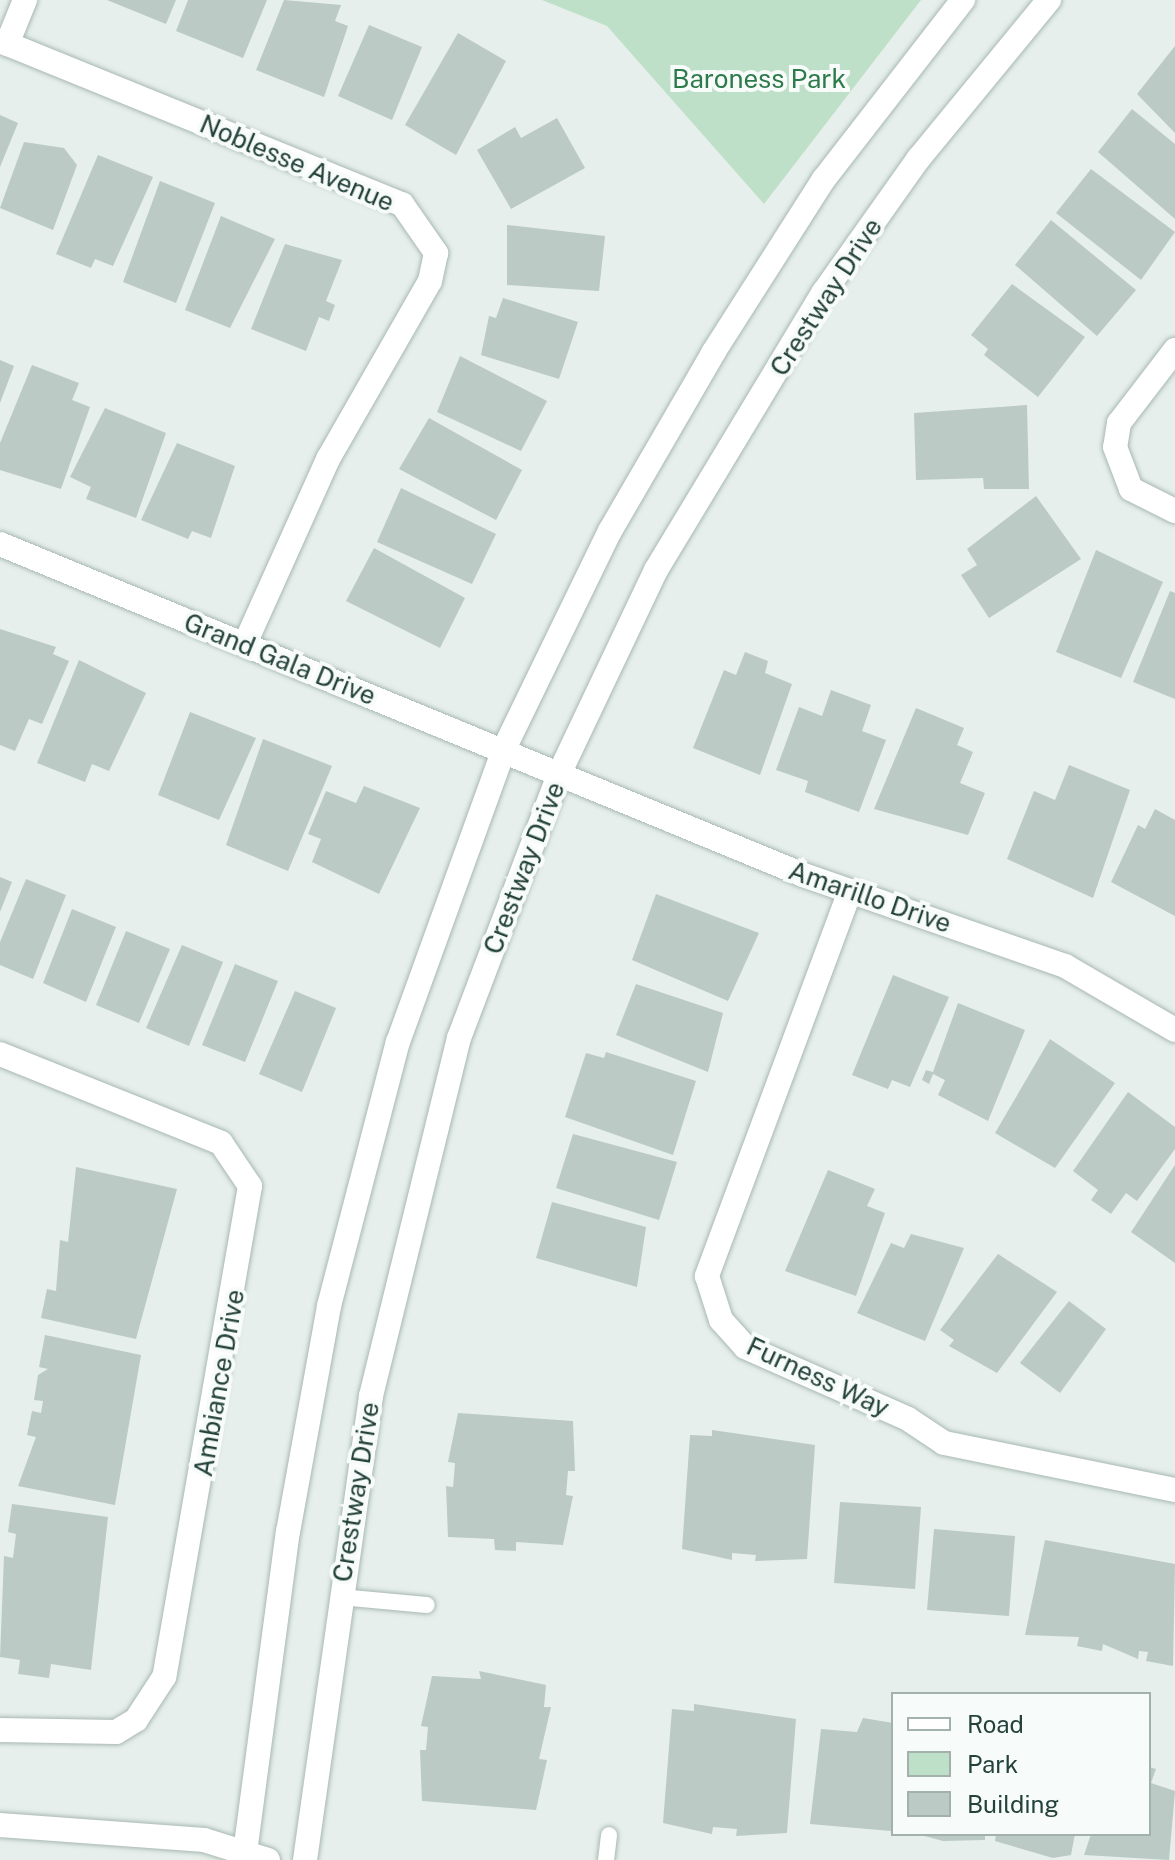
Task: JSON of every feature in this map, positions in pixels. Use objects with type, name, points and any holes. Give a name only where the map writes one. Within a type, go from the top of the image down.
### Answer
[{"type":"street","points":[[3,42],[25,0]]},
{"type":"street","points":[[244,1854],[329,1306],[398,1042],[504,749],[610,531],[713,353],[824,179],[963,0]]},
{"type":"street","name":"Crestway Drive","points":[[305,1860],[371,1396],[459,1038],[560,772],[656,570],[824,292],[919,158],[1049,0]]},
{"type":"street","name":"Noblesse Avenue","points":[[3,42],[402,204],[436,253],[430,281],[328,459],[245,644]]},
{"type":"street","points":[[1175,350],[1119,423],[1115,447],[1131,489],[1175,511]]},
{"type":"street","name":"Grand Gala Drive","points":[[0,544],[560,772]]},
{"type":"street","name":"Amarillo Drive","points":[[560,772],[850,891],[1065,966],[1175,1030]]},
{"type":"street","name":"Furness Way","points":[[850,891],[707,1276],[721,1320],[745,1347],[908,1419],[944,1443],[1175,1490]]},
{"type":"street","name":"Ambiance Drive","points":[[0,1054],[221,1143],[250,1186],[164,1677],[136,1720],[116,1732],[0,1730]]},
{"type":"street","points":[[0,1825],[244,1854],[268,1860]]},
{"type":"lane","points":[[340,1597],[427,1605]]},
{"type":"lane","points":[[606,1860],[609,1835]]},
{"type":"green space","name":"Baroness Park","points":[[542,0],[921,0],[764,204],[607,26]]},
{"type":"building","points":[[107,0],[176,0],[166,24]]},
{"type":"building","points":[[188,0],[267,0],[243,58],[176,31]]},
{"type":"building","points":[[284,0],[341,5],[335,21],[348,26],[324,97],[256,70]]},
{"type":"building","points":[[369,25],[422,47],[392,120],[338,96]]},
{"type":"building","points":[[458,33],[506,61],[456,155],[405,125]]},
{"type":"building","points":[[1175,46],[1175,133],[1137,94]]},
{"type":"building","points":[[1132,109],[1175,144],[1175,219],[1098,152]]},
{"type":"building","points":[[0,115],[18,123],[0,167]]},
{"type":"building","points":[[557,118],[585,168],[511,209],[477,150],[515,127],[521,138]]},
{"type":"building","points":[[24,142],[64,148],[77,165],[53,230],[0,208]]},
{"type":"building","points":[[98,155],[153,177],[113,266],[95,259],[91,268],[56,254]]},
{"type":"building","points":[[1091,169],[1175,232],[1141,280],[1056,213]]},
{"type":"building","points":[[160,181],[215,203],[176,303],[123,282]]},
{"type":"building","points":[[221,216],[275,239],[230,328],[185,310]]},
{"type":"building","points":[[1051,220],[1136,290],[1097,336],[1015,265]]},
{"type":"building","points":[[507,225],[605,236],[599,291],[507,285]]},
{"type":"building","points":[[285,244],[342,260],[326,301],[335,305],[329,321],[319,317],[306,351],[251,329]]},
{"type":"building","points":[[1012,284],[1085,337],[1038,397],[984,355],[988,349],[971,335]]},
{"type":"building","points":[[503,298],[578,322],[559,379],[481,355],[489,316],[496,318]]},
{"type":"building","points":[[460,356],[547,401],[521,451],[437,412]]},
{"type":"building","points":[[0,360],[14,366],[0,403]]},
{"type":"building","points":[[32,365],[79,383],[72,400],[90,407],[61,489],[0,470],[0,443]]},
{"type":"building","points":[[1027,405],[1029,489],[984,489],[983,478],[916,480],[914,413]]},
{"type":"building","points":[[105,408],[166,433],[136,518],[86,499],[91,487],[70,477]]},
{"type":"building","points":[[429,418],[522,470],[496,520],[399,469]]},
{"type":"building","points":[[177,443],[235,466],[211,538],[192,531],[188,539],[141,520]]},
{"type":"building","points":[[401,488],[496,534],[472,584],[377,542]]},
{"type":"building","points":[[1036,496],[1081,559],[989,618],[961,575],[977,565],[967,549]]},
{"type":"building","points":[[374,548],[465,598],[440,648],[346,601]]},
{"type":"building","points":[[1096,550],[1163,582],[1121,678],[1056,652]]},
{"type":"building","points":[[1170,591],[1175,593],[1175,699],[1133,682]]},
{"type":"building","points":[[0,629],[56,647],[53,654],[69,661],[42,724],[29,719],[15,751],[0,745]]},
{"type":"building","points":[[745,652],[768,661],[765,673],[792,684],[760,775],[693,748],[724,670],[736,675]]},
{"type":"building","points":[[79,660],[146,693],[109,771],[92,764],[85,782],[37,763]]},
{"type":"building","points":[[831,690],[871,705],[862,731],[886,740],[859,812],[805,792],[808,781],[776,770],[799,707],[822,716]]},
{"type":"building","points":[[916,708],[964,728],[957,745],[973,752],[960,783],[985,793],[968,835],[874,809]]},
{"type":"building","points":[[190,712],[256,738],[219,820],[158,795]]},
{"type":"building","points":[[263,739],[332,766],[288,871],[226,845]]},
{"type":"building","points":[[1069,765],[1130,790],[1093,898],[1007,859],[1034,791],[1055,800]]},
{"type":"building","points":[[364,786],[420,808],[379,894],[312,862],[321,839],[308,834],[326,791],[356,803]]},
{"type":"building","points":[[1155,809],[1175,820],[1175,916],[1111,882],[1138,825],[1145,829]]},
{"type":"building","points":[[0,877],[12,882],[0,912]]},
{"type":"building","points":[[26,879],[66,895],[33,979],[0,965],[0,942]]},
{"type":"building","points":[[656,894],[759,933],[728,1001],[632,960]]},
{"type":"building","points":[[72,909],[116,927],[86,1002],[43,983]]},
{"type":"building","points":[[126,931],[170,949],[139,1023],[96,1005]]},
{"type":"building","points":[[182,945],[223,962],[189,1046],[146,1028]]},
{"type":"building","points":[[235,964],[278,981],[245,1062],[202,1045]]},
{"type":"building","points":[[893,975],[949,997],[910,1087],[892,1080],[888,1089],[852,1075]]},
{"type":"building","points":[[636,984],[723,1013],[708,1072],[616,1035]]},
{"type":"building","points":[[295,991],[336,1008],[302,1092],[259,1074]]},
{"type":"building","points":[[958,1003],[1025,1030],[988,1121],[938,1095],[945,1080],[933,1074],[929,1084],[922,1080],[926,1070],[933,1072]]},
{"type":"building","points":[[1050,1039],[1115,1083],[1055,1168],[995,1133]]},
{"type":"building","points":[[606,1052],[696,1081],[673,1155],[565,1117],[586,1053],[604,1058]]},
{"type":"building","points":[[1128,1092],[1175,1127],[1175,1149],[1137,1201],[1126,1193],[1111,1214],[1091,1200],[1098,1190],[1073,1171]]},
{"type":"building","points":[[573,1134],[677,1162],[659,1220],[556,1188]]},
{"type":"building","points":[[1175,1165],[1175,1263],[1131,1232]]},
{"type":"building","points":[[76,1167],[177,1189],[136,1339],[41,1318],[47,1289],[56,1291],[60,1240],[68,1242]]},
{"type":"building","points":[[828,1170],[875,1189],[867,1206],[885,1213],[856,1296],[785,1271]]},
{"type":"building","points":[[552,1202],[646,1227],[637,1287],[536,1258]]},
{"type":"building","points":[[911,1234],[964,1248],[925,1341],[857,1313],[891,1243],[904,1248]]},
{"type":"building","points":[[998,1254],[1057,1292],[997,1373],[949,1346],[954,1340],[940,1330]]},
{"type":"building","points":[[1069,1301],[1106,1329],[1060,1393],[1020,1363]]},
{"type":"building","points":[[45,1335],[141,1355],[115,1505],[18,1486],[36,1437],[27,1435],[32,1411],[41,1413],[43,1401],[34,1400],[38,1375],[48,1369],[39,1367]]},
{"type":"building","points":[[458,1413],[573,1421],[575,1471],[568,1471],[566,1495],[573,1496],[563,1545],[516,1542],[516,1551],[495,1550],[494,1539],[448,1537],[446,1486],[453,1487],[455,1463],[448,1462]]},
{"type":"building","points":[[712,1430],[815,1445],[807,1559],[755,1561],[756,1555],[732,1553],[732,1560],[682,1549],[690,1435],[712,1436]]},
{"type":"building","points":[[840,1502],[921,1507],[915,1589],[834,1583]]},
{"type":"building","points":[[12,1504],[108,1517],[91,1670],[51,1664],[49,1678],[18,1674],[20,1660],[0,1657],[4,1556],[13,1558],[16,1534],[8,1532]]},
{"type":"building","points":[[934,1529],[1015,1536],[1009,1616],[927,1610]]},
{"type":"building","points":[[1045,1540],[1175,1564],[1173,1666],[1146,1661],[1148,1652],[1139,1651],[1138,1659],[1103,1644],[1102,1651],[1077,1646],[1079,1637],[1025,1635]]},
{"type":"building","points":[[479,1671],[546,1685],[544,1707],[551,1707],[539,1759],[547,1760],[536,1810],[422,1801],[420,1750],[426,1750],[428,1727],[421,1726],[432,1676],[481,1679]]},
{"type":"building","points":[[694,1704],[796,1719],[787,1833],[736,1836],[737,1829],[713,1827],[712,1834],[663,1823],[672,1709],[694,1711]]},
{"type":"building","points":[[863,1718],[891,1723],[891,1831],[810,1824],[821,1729],[857,1732]]},
{"type":"building","points":[[1151,1783],[1175,1791],[1169,1860],[1084,1855],[1090,1836],[1151,1836]]},
{"type":"building","points":[[924,1836],[985,1836],[985,1840],[943,1841]]},
{"type":"building","points":[[996,1836],[1075,1836],[1071,1855],[1053,1858],[995,1841]]}]
